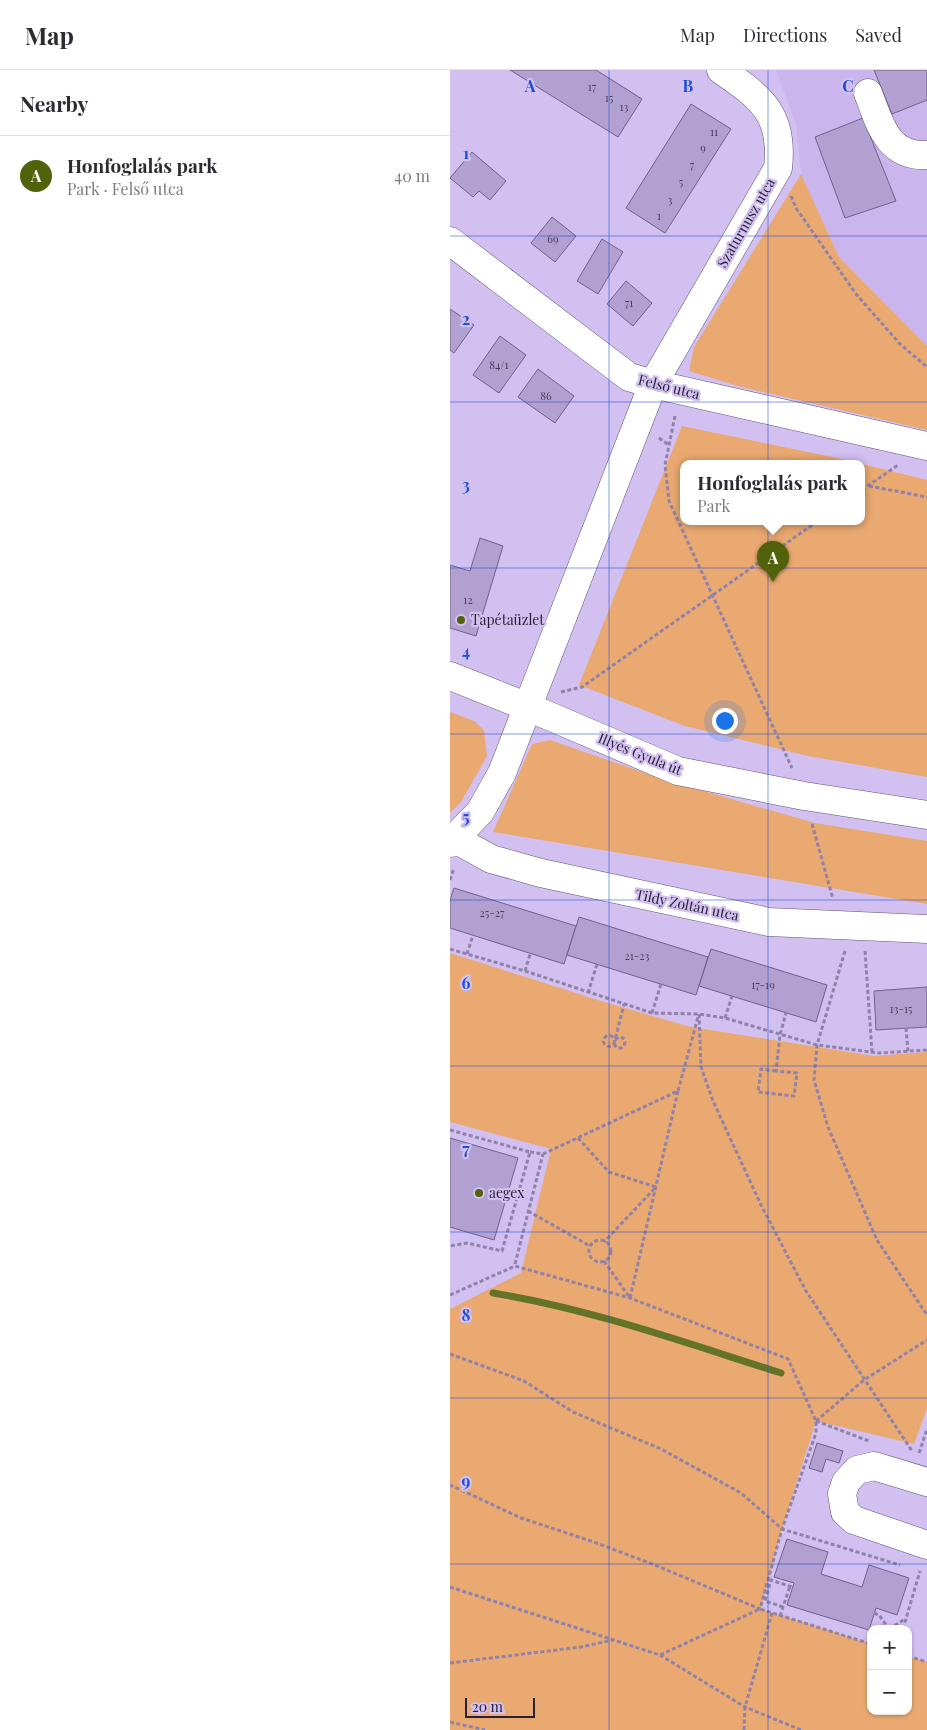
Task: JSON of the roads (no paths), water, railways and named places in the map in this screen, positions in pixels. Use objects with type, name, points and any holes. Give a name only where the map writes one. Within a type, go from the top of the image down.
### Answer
[{"type":"street","name":"Szaturnusz utca","points":[[533,695],[653,384],[778,168],[779,136],[771,114],[757,97],[721,70]]},
{"type":"street","points":[[868,94],[883,132],[895,147],[919,156],[927,156]]},
{"type":"street","name":"Felső utca","points":[[450,241],[629,377],[682,391],[926,446]]},
{"type":"street","name":"Illyés Gyula út","points":[[450,676],[533,695],[678,771],[804,796],[927,814]]},
{"type":"street","name":"Tildy Zoltán utca","points":[[533,695],[502,772],[480,812],[452,841],[491,859],[541,873],[769,922],[927,929]]},
{"type":"street","points":[[922,1471],[874,1466],[857,1470],[846,1482],[842,1494],[845,1512],[854,1520],[927,1545]]},
{"type":"waterway","points":[[493,1293],[602,1317],[781,1373]]},
{"type":"place","name":"Honfoglalás park","points":[[773,582]]},
{"type":"place","name":"Tapétaüzlet","points":[[461,620]]},
{"type":"place","name":"aegex","points":[[479,1193]]}]
